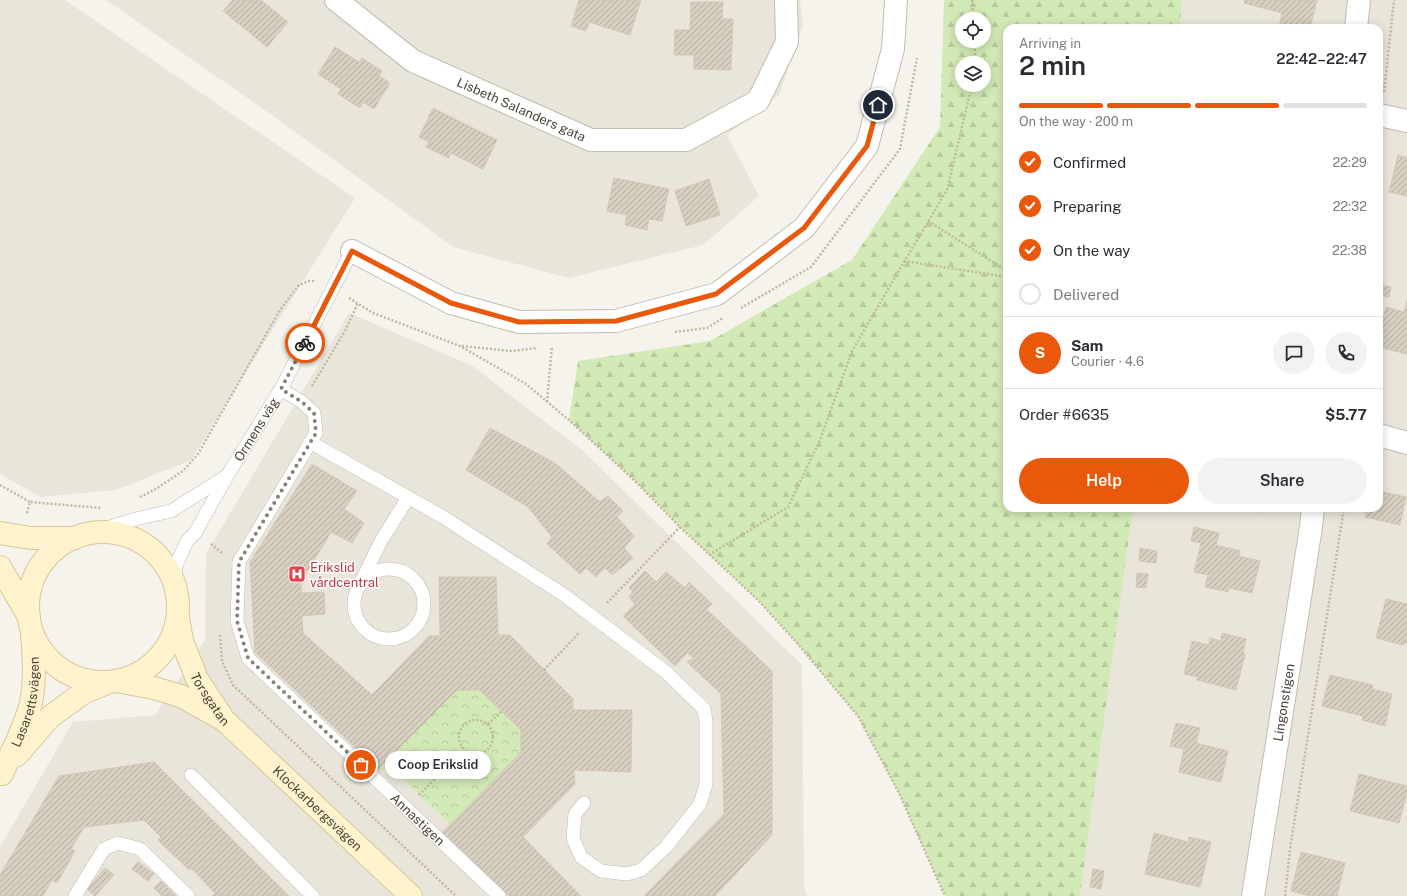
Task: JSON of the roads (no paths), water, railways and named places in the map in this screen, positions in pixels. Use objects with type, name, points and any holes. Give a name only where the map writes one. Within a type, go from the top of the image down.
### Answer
[{"type":"main road","points":[[0,533],[32,538],[108,533],[120,534],[134,539],[147,547],[160,559],[171,577],[175,588],[177,613]]},
{"type":"main road","points":[[30,622],[28,605],[31,588],[33,581],[43,563],[60,546],[80,536]]},
{"type":"main road","points":[[0,567],[30,622]]},
{"type":"main road","name":"Torsgatan","points":[[177,613],[182,641],[197,679],[224,720]]},
{"type":"main road","name":"Lasarettsvägen","points":[[1,775],[28,741],[50,717],[83,693],[112,681],[127,678],[148,666],[159,656],[170,640],[177,613]]},
{"type":"main road","name":"Torsgatan","points":[[30,622],[34,637],[44,654],[65,672],[78,678],[90,681],[112,681],[154,688],[181,696],[224,720]]},
{"type":"main road","name":"Lasarettsvägen","points":[[1,775],[16,742],[31,702],[33,647],[30,622]]},
{"type":"main road","name":"Klockarbergsvägen","points":[[224,720],[411,896]]},
{"type":"street","name":"Lisbeth Salanders gata","points":[[336,0],[413,61],[591,140],[686,140],[758,101],[787,42],[786,0]]},
{"type":"street","name":"Ormens väg","points":[[352,251],[451,303],[519,322],[616,321],[716,294],[804,228],[867,146],[893,49],[896,0]]},
{"type":"street","points":[[1356,24],[1359,0]]},
{"type":"street","points":[[1383,116],[1407,121]]},
{"type":"street","points":[[1383,436],[1407,443]]},
{"type":"street","name":"Lingonstigen","points":[[1253,896],[1311,527],[1312,512]]},
{"type":"lane","name":"Ormens väg","points":[[175,588],[175,572],[180,553],[186,541],[195,533],[227,476],[281,389],[352,251]]},
{"type":"lane","name":"Annastigen","points":[[281,389],[302,402],[314,413],[316,433],[239,562],[237,621],[248,658],[499,896]]},
{"type":"lane","points":[[310,442],[443,517],[564,595],[666,672],[704,709],[706,720],[706,784],[700,804],[666,847],[641,870],[627,874],[601,871],[581,857],[574,838],[575,814],[584,803]]},
{"type":"lane","points":[[80,536],[136,519],[171,511],[227,476]]},
{"type":"lane","points":[[360,583],[370,575],[381,570],[400,570],[411,576],[419,585],[425,600],[421,621],[402,638],[388,640],[372,635],[360,625],[355,614],[355,596],[360,583],[380,541],[408,498]]},
{"type":"lane","points":[[191,775],[313,896]]},
{"type":"lane","points":[[75,896],[104,849],[118,843],[140,849],[188,896]]},
{"type":"place","name":"Erikslid vårdcentral","points":[[297,574]]},
{"type":"place","name":"Coop Erikslid","points":[[361,765]]}]
